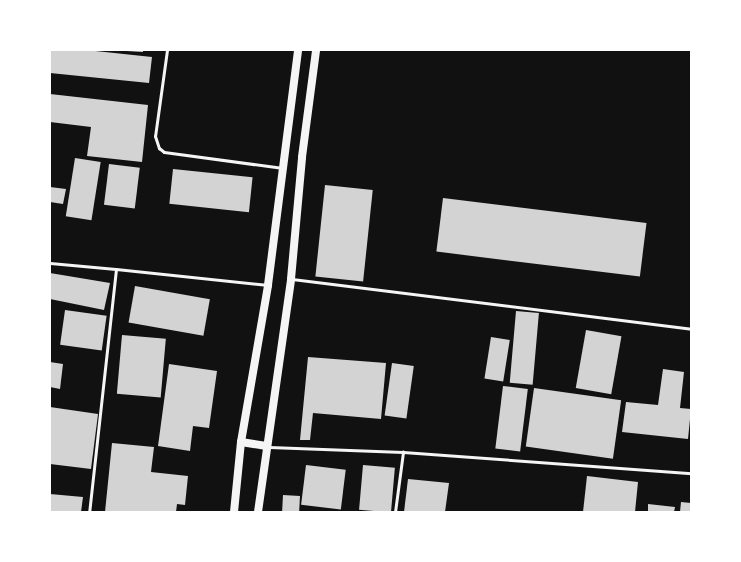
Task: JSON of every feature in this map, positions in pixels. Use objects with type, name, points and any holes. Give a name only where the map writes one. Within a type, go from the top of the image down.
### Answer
[{"type":"main road","points":[[234,512],[240,442],[268,285],[298,50]]},
{"type":"main road","points":[[258,512],[290,279],[302,157],[316,50]]},
{"type":"main road","points":[[240,442],[266,446]]},
{"type":"lane","points":[[167,50],[155,136],[159,148],[164,152],[283,168]]},
{"type":"lane","points":[[50,263],[268,285]]},
{"type":"lane","points":[[90,512],[116,269]]},
{"type":"lane","points":[[290,279],[691,329]]},
{"type":"lane","points":[[266,446],[403,452],[691,473]]},
{"type":"lane","points":[[395,512],[403,452]]},
{"type":"building","points":[[50,50],[86,50],[152,57],[149,83],[50,73]]},
{"type":"building","points":[[143,50],[143,52],[126,51]]},
{"type":"building","points":[[50,94],[148,105],[142,162],[87,156],[91,127],[50,122]]},
{"type":"building","points":[[75,158],[101,162],[91,220],[66,216]]},
{"type":"building","points":[[109,164],[140,168],[135,208],[104,205]]},
{"type":"building","points":[[173,169],[253,177],[249,212],[169,204]]},
{"type":"building","points":[[325,185],[373,190],[363,282],[315,276]]},
{"type":"building","points":[[50,187],[66,189],[63,204],[50,202]]},
{"type":"building","points":[[443,198],[646,223],[640,277],[436,252]]},
{"type":"building","points":[[50,273],[110,283],[104,310],[50,299]]},
{"type":"building","points":[[135,286],[210,299],[203,336],[129,322]]},
{"type":"building","points":[[65,310],[107,316],[102,351],[60,345]]},
{"type":"building","points":[[516,311],[539,313],[533,385],[510,383]]},
{"type":"building","points":[[586,330],[621,336],[611,394],[576,388]]},
{"type":"building","points":[[122,335],[166,339],[161,398],[117,394]]},
{"type":"building","points":[[491,337],[510,340],[503,381],[484,378]]},
{"type":"building","points":[[308,357],[386,363],[381,419],[313,413],[310,440],[300,440]]},
{"type":"building","points":[[50,362],[63,364],[60,389],[50,387]]},
{"type":"building","points":[[392,363],[414,366],[406,419],[385,415]]},
{"type":"building","points":[[169,364],[217,371],[209,428],[193,426],[190,451],[158,446]]},
{"type":"building","points":[[663,369],[684,372],[680,408],[691,409],[688,439],[622,432],[626,402],[658,405]]},
{"type":"building","points":[[503,386],[528,389],[520,452],[495,449]]},
{"type":"building","points":[[534,388],[621,400],[613,459],[526,446]]},
{"type":"building","points":[[50,407],[98,414],[91,469],[50,464]]},
{"type":"building","points":[[112,443],[154,447],[151,472],[188,476],[185,505],[177,504],[176,512],[105,512]]},
{"type":"building","points":[[306,465],[346,470],[341,510],[301,505]]},
{"type":"building","points":[[363,465],[395,468],[391,512],[359,510]]},
{"type":"building","points":[[587,476],[638,482],[635,512],[583,512]]},
{"type":"building","points":[[408,479],[449,483],[445,512],[404,512]]},
{"type":"building","points":[[50,494],[83,497],[81,512],[50,512]]},
{"type":"building","points":[[283,495],[300,496],[299,512],[282,512]]},
{"type":"building","points":[[681,502],[691,503],[691,512],[680,512]]},
{"type":"building","points":[[648,504],[675,507],[674,512],[648,512]]}]
